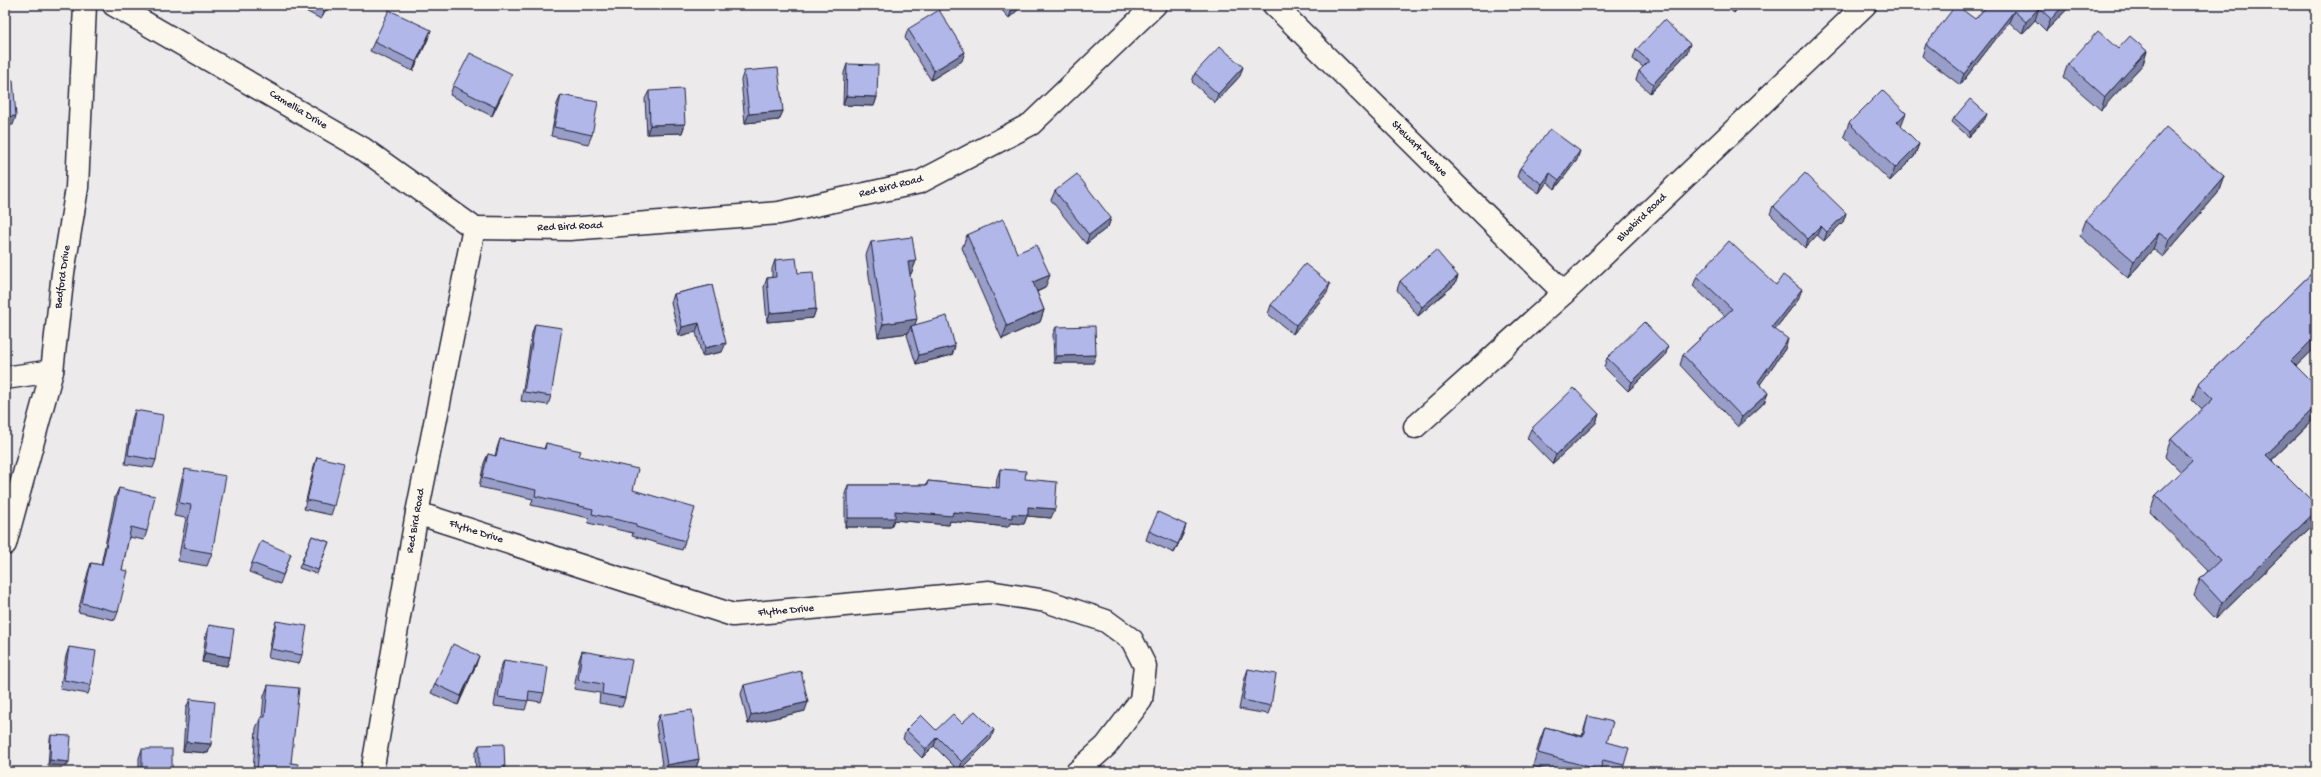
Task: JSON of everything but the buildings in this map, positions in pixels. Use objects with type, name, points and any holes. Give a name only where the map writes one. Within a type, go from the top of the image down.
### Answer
[{"type":"street","name":"Bedford Drive","points":[[5,544],[52,371],[63,273],[77,188],[86,5]]},
{"type":"street","name":"Camellia Drive","points":[[114,5],[362,148],[474,228]]},
{"type":"street","name":"Red Bird Road","points":[[372,772],[417,513],[474,228],[569,228],[779,213],[920,182],[1031,124],[1155,5]]},
{"type":"street","name":"Stewart Avenue","points":[[1274,5],[1564,293]]},
{"type":"street","name":"Bluebird Road","points":[[1415,427],[1564,293],[1866,5]]},
{"type":"street","points":[[5,378],[52,371]]},
{"type":"street","name":"Flythe Drive","points":[[417,513],[733,616],[989,592],[1046,601],[1106,621],[1132,640],[1145,666],[1141,700],[1106,746],[1077,772]]}]
